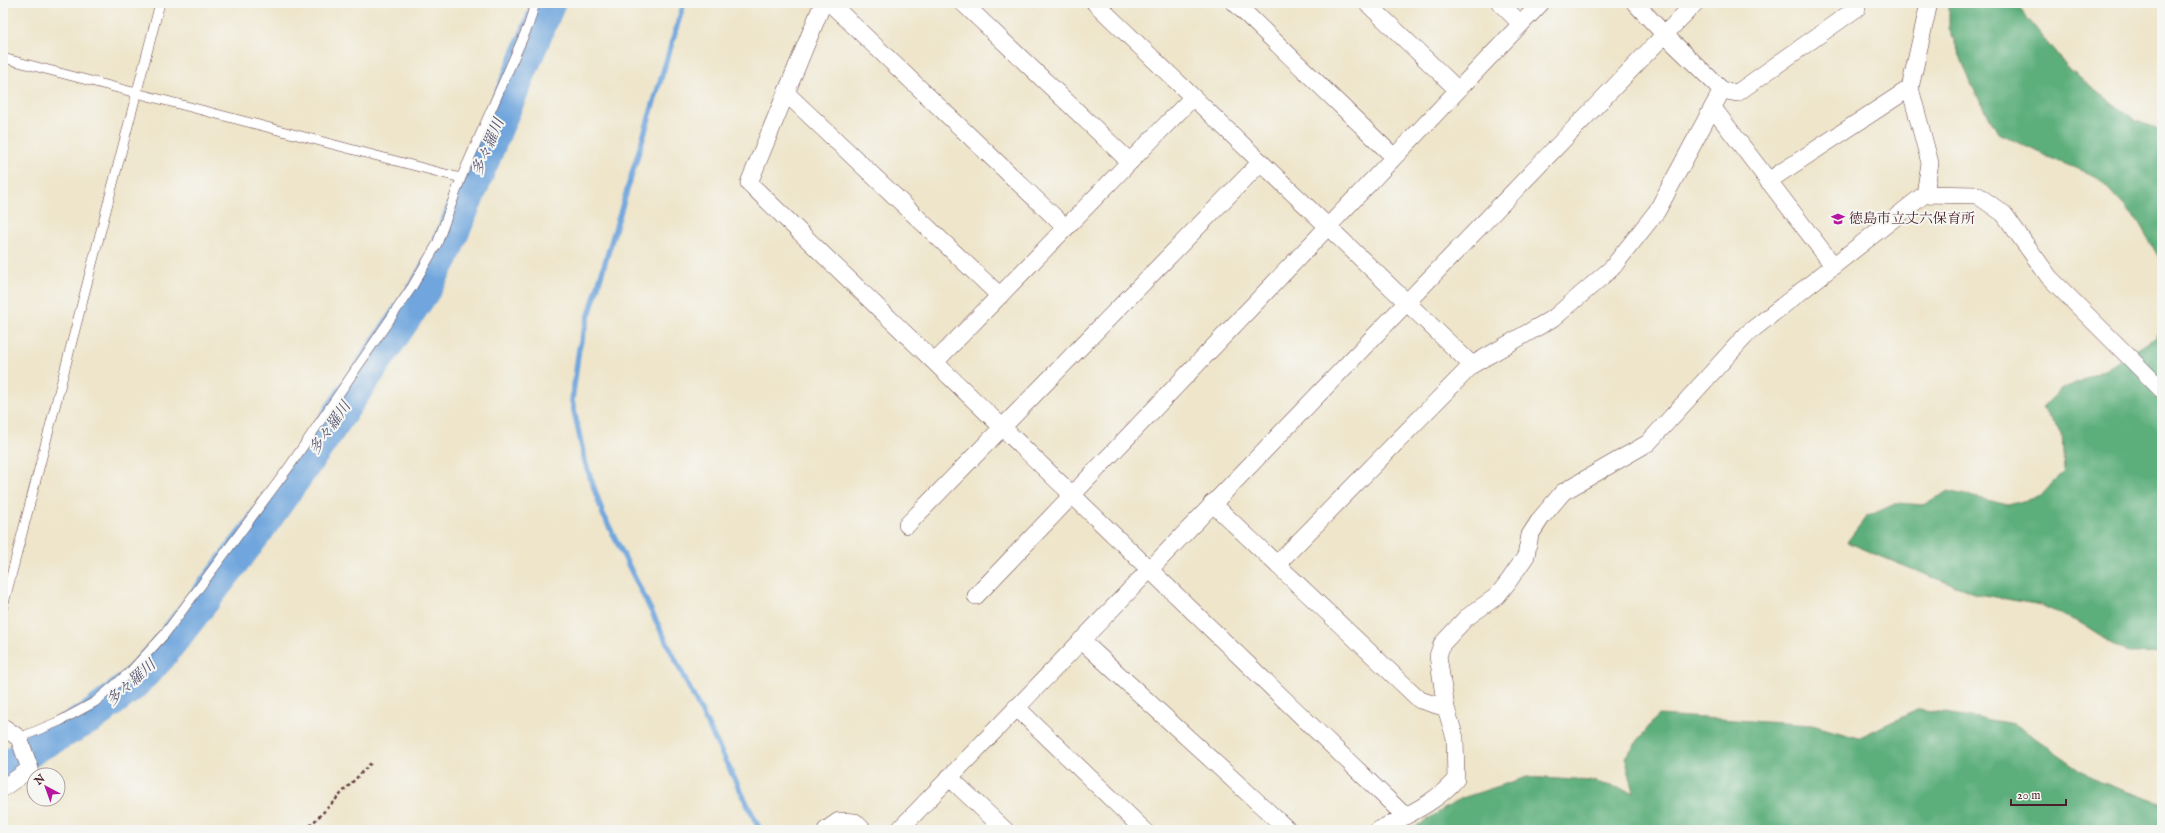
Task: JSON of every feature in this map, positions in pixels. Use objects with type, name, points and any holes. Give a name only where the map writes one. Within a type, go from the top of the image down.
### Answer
[{"type":"street","points":[[823,3],[749,183],[1405,816]]},
{"type":"street","points":[[830,3],[1066,228]]},
{"type":"street","points":[[963,3],[1130,162]]},
{"type":"street","points":[[1095,3],[1472,365]]},
{"type":"street","points":[[1235,3],[1394,157]]},
{"type":"street","points":[[1367,3],[1458,90]]},
{"type":"street","points":[[1500,3],[1521,24]]},
{"type":"street","points":[[976,596],[1071,494],[1541,3]]},
{"type":"street","points":[[1635,3],[1665,35],[1722,90],[1737,93],[1857,8],[1852,3]]},
{"type":"street","points":[[899,830],[1212,503],[1695,3]]},
{"type":"street","points":[[1925,194],[1930,163],[1910,88],[1928,3]]},
{"type":"street","points":[[1768,181],[1910,88]]},
{"type":"street","points":[[1277,564],[1472,365],[1555,317],[1612,268],[1657,211],[1722,90]]},
{"type":"street","points":[[786,93],[1000,296]]},
{"type":"street","points":[[935,362],[1193,97]]},
{"type":"street","points":[[1712,108],[1833,265]]},
{"type":"street","points":[[907,525],[1261,162]]},
{"type":"street","points":[[1379,830],[1428,804],[1447,790],[1456,780],[1455,738],[1446,708],[1438,656],[1442,644],[1466,618],[1497,596],[1526,556],[1530,535],[1541,518],[1563,492],[1648,443],[1748,332],[1925,194],[1977,195],[2004,214],[2049,277],[2162,390]]},
{"type":"street","points":[[1212,503],[1420,700],[1446,708]]},
{"type":"street","points":[[1081,640],[1288,830]]},
{"type":"street","points":[[1016,707],[1144,830]]},
{"type":"street","points":[[3,727],[21,742],[30,769],[3,788]]},
{"type":"street","points":[[949,777],[1005,830]]},
{"type":"street","points":[[826,830],[839,821],[855,822],[863,830]]},
{"type":"lane","points":[[3,607],[160,3]]},
{"type":"lane","points":[[21,742],[95,702],[130,672],[164,635],[289,467],[412,287],[437,244],[461,178],[529,24],[535,3]]},
{"type":"lane","points":[[3,58],[138,92],[461,178]]},
{"type":"path","points":[[306,830],[371,763]]},
{"type":"green space","points":[[1949,3],[2015,3],[2071,71],[2136,121],[2162,130],[2162,263],[2138,221],[2097,177],[2048,157],[1998,133],[1972,86],[1949,28]]},
{"type":"green space","points":[[2162,324],[2162,653],[2129,654],[2082,624],[2041,605],[1977,594],[1906,567],[1847,542],[1866,517],[1897,503],[1924,505],[1948,491],[2008,505],[2041,496],[2064,470],[2062,433],[2042,407],[2061,390],[2106,369],[2155,338]]},
{"type":"green space","points":[[1919,709],[2015,724],[2097,781],[2157,802],[2162,802],[2162,830],[1410,830],[1462,798],[1527,777],[1592,781],[1634,792],[1625,757],[1658,715],[1812,725],[1858,738]]},
{"type":"waterway","name":"多々羅川","points":[[3,771],[35,747],[91,717],[131,686],[160,656],[254,535],[319,444],[426,287],[443,256],[549,3]]},
{"type":"waterway","points":[[684,3],[579,348],[572,401],[585,462],[603,514],[760,830]]},
{"type":"place","name":"徳島市立丈六保育所","points":[[1838,219]]}]
